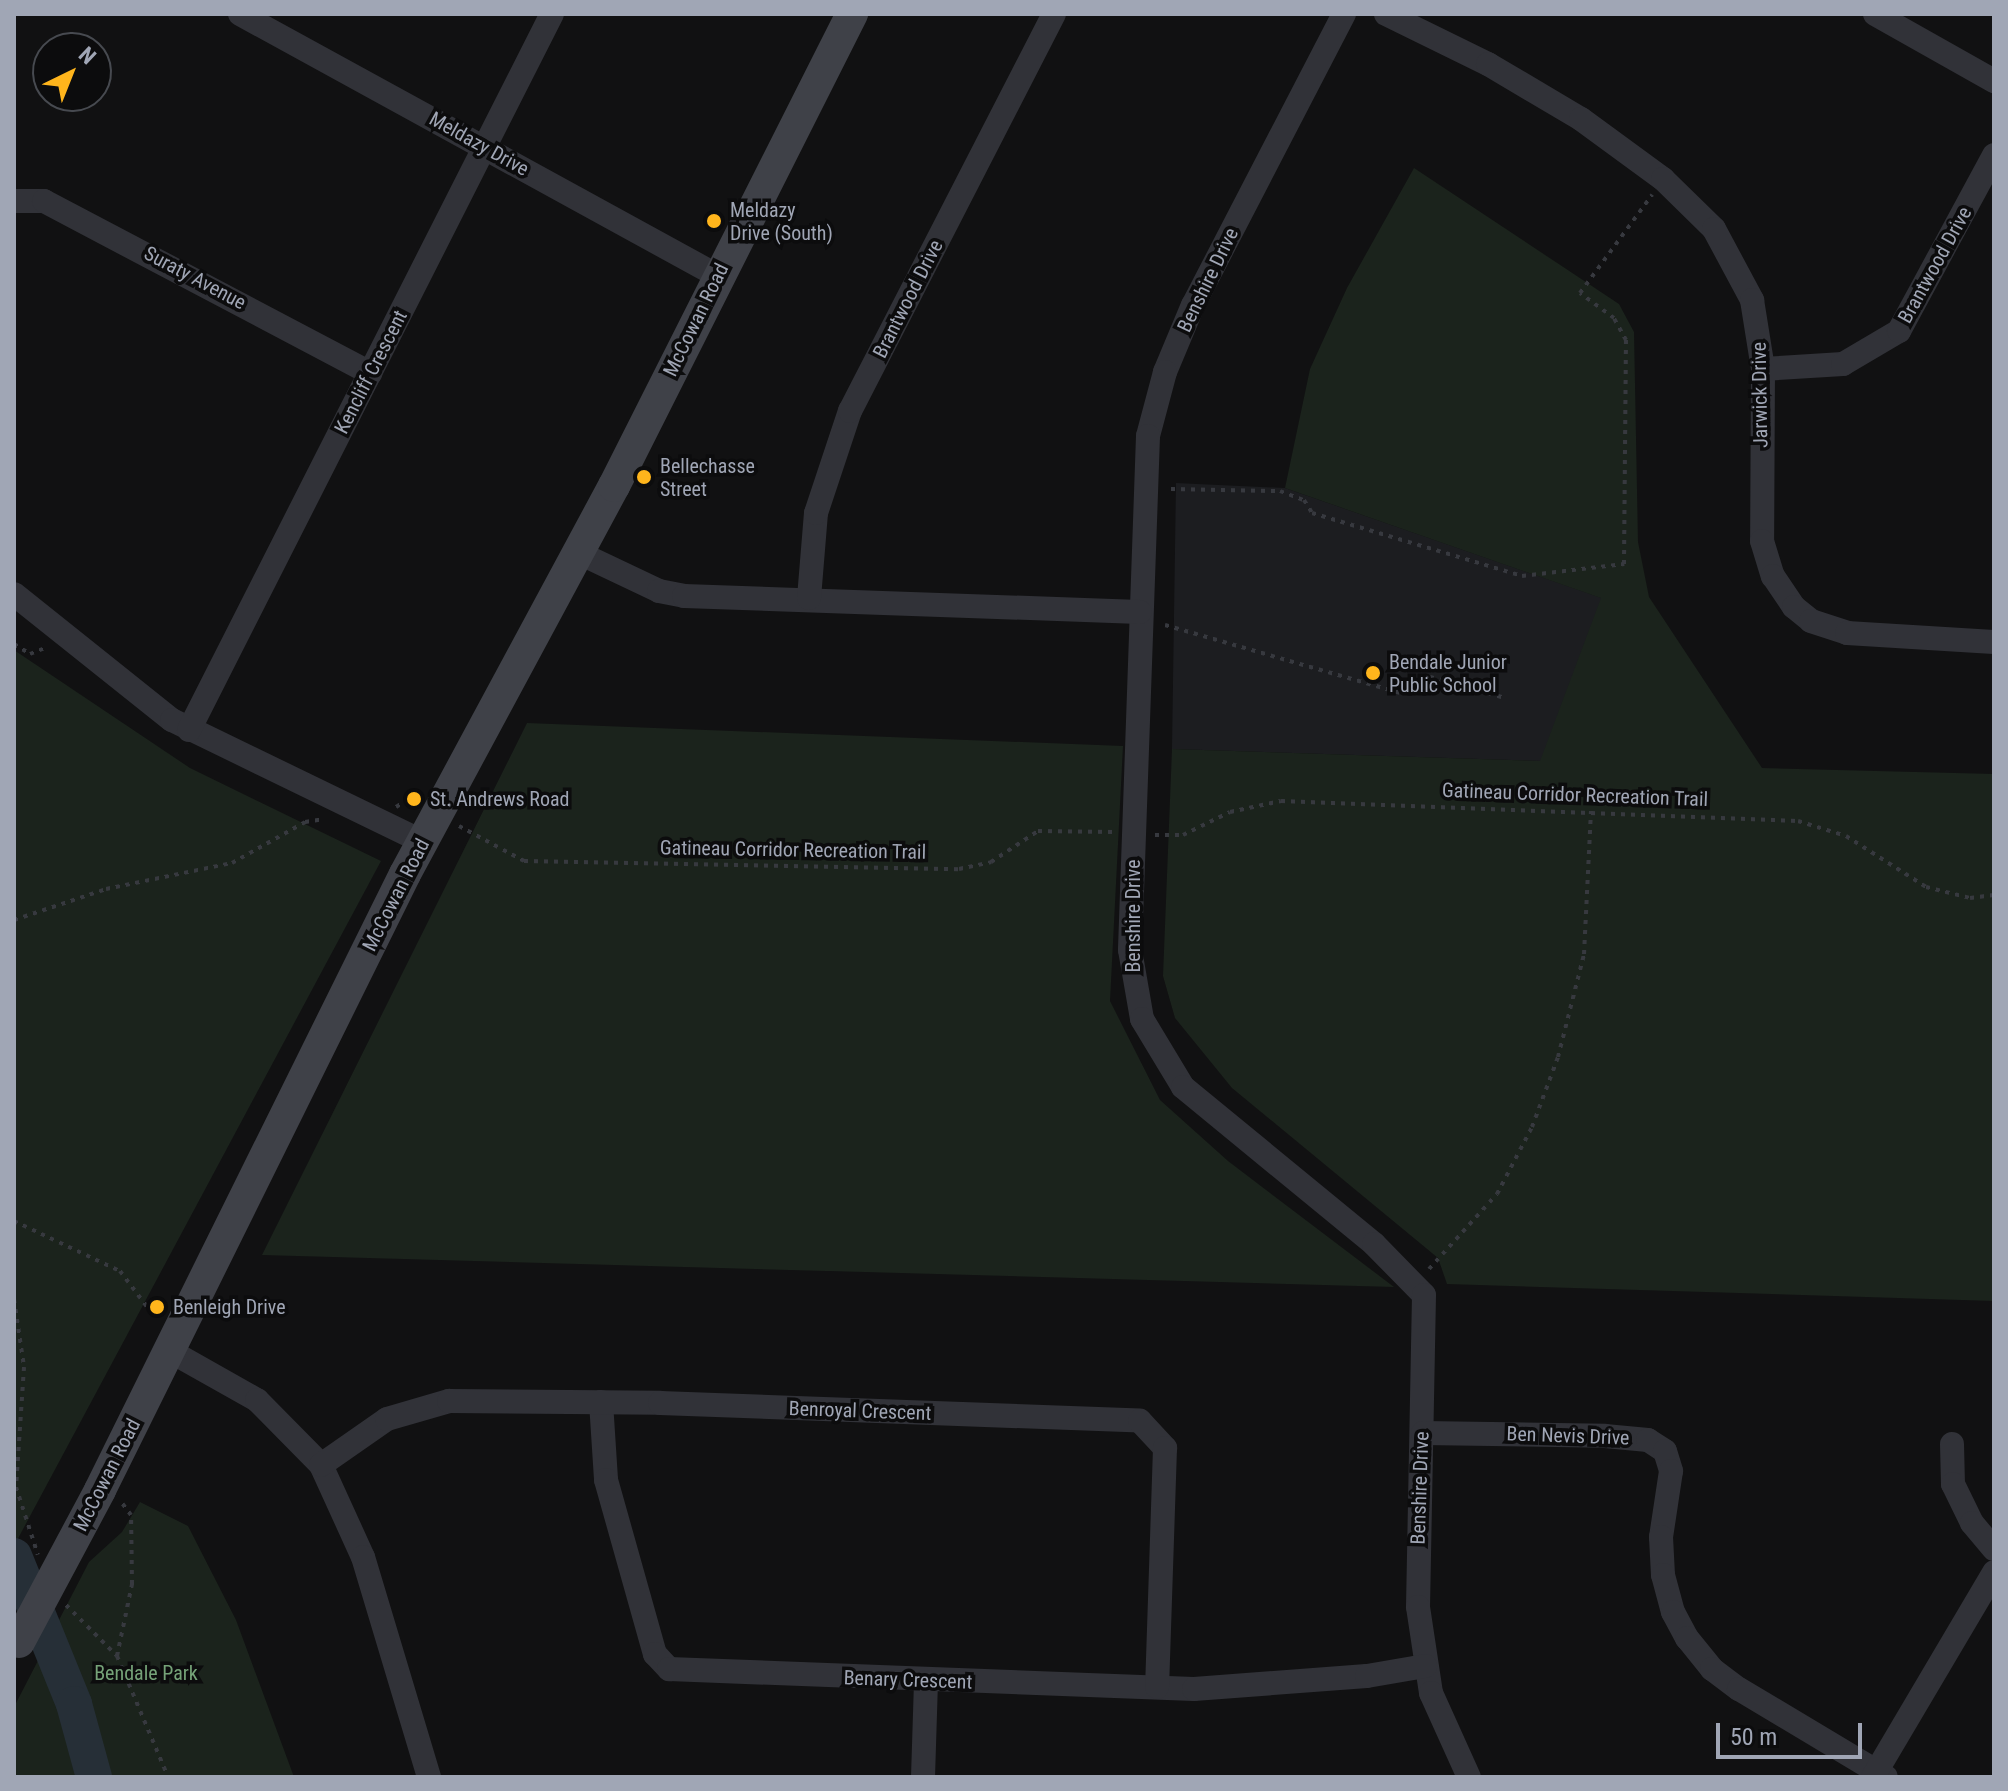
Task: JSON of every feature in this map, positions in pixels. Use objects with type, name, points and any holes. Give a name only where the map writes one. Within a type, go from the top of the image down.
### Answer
[{"type":"main road","name":"McCowan Road","points":[[16,1647],[100,1490],[423,842],[577,552],[852,14]]},
{"type":"street","name":"Meldazy Drive","points":[[240,14],[718,276]]},
{"type":"street","name":"Kencliff Crescent","points":[[189,730],[552,14]]},
{"type":"street","name":"Brantwood Drive","points":[[809,598],[816,513],[850,411],[1054,14]]},
{"type":"street","name":"Benshire Drive","points":[[1344,14],[1193,305],[1165,372],[1148,436],[1129,926],[1132,980],[1142,1019],[1183,1087],[1416,1282],[1424,1295],[1423,1433],[1417,1573],[1425,1666],[1444,1728],[1469,1777]]},
{"type":"street","name":"Jarwick Drive","points":[[1386,14],[1540,93],[1663,179],[1694,206],[1734,260],[1752,300],[1763,369],[1762,541],[1773,576],[1794,607],[1811,621],[1847,633],[1994,642]]},
{"type":"street","points":[[1875,14],[1994,81]]},
{"type":"street","name":"Brantwood Drive","points":[[1763,369],[1843,364],[1899,331],[1994,155]]},
{"type":"street","name":"Suraty Avenue","points":[[14,201],[44,201],[370,373]]},
{"type":"street","points":[[577,552],[659,591],[708,598],[809,598],[1140,612]]},
{"type":"street","points":[[14,594],[148,705],[189,730],[423,842]]},
{"type":"street","points":[[170,1351],[257,1400],[321,1465],[363,1557],[429,1777]]},
{"type":"street","name":"Benroyal Crescent","points":[[321,1465],[368,1429],[420,1406],[601,1402],[1140,1421],[1165,1448],[1157,1687]]},
{"type":"street","name":"Benary Crescent","points":[[601,1402],[606,1480],[655,1654],[669,1669],[926,1682],[1157,1687],[1272,1685],[1425,1666]]},
{"type":"street","name":"Ben Nevis Drive","points":[[1423,1433],[1605,1436],[1648,1440],[1665,1451],[1671,1471],[1661,1537],[1663,1575],[1687,1638],[1712,1669],[1739,1689],[1879,1774]]},
{"type":"street","points":[[1952,1444],[1953,1484],[1972,1523],[1994,1549]]},
{"type":"street","points":[[1879,1774],[1994,1572]]},
{"type":"street","points":[[923,1777],[926,1682]]},
{"type":"path","points":[[1171,489],[1280,491],[1304,500],[1312,513],[1522,576],[1624,564],[1626,340],[1614,318],[1580,293],[1663,179]]},
{"type":"path","points":[[1165,625],[1401,693],[1430,677],[1505,698]]},
{"type":"path","points":[[14,644],[30,654],[53,643]]},
{"type":"path","points":[[399,803],[409,799],[420,805]]},
{"type":"path","name":"Gatineau Corridor Recreation Trail","points":[[1144,834],[1183,835],[1230,812],[1281,801],[1798,821],[1846,836],[1926,887],[1970,898],[1994,895]]},
{"type":"path","points":[[1416,1282],[1497,1194],[1532,1127],[1558,1057],[1584,954],[1591,811]]},
{"type":"path","points":[[14,920],[106,889],[232,863],[316,817],[333,821]]},
{"type":"path","name":"Gatineau Corridor Recreation Trail","points":[[461,827],[524,861],[959,869],[991,862],[1038,831],[1122,833]]},
{"type":"path","points":[[14,1221],[120,1271],[151,1312]]},
{"type":"path","points":[[117,1656],[132,1584],[129,1510]]},
{"type":"shaded area","name":"Bendale Junior Public School","points":[[1176,483],[1285,488],[1602,598],[1541,761],[1172,749]]},
{"type":"green space","points":[[1414,168],[1619,304],[1634,332],[1638,542],[1649,597],[1762,768],[1994,774],[1994,1301],[1447,1284],[1438,1258],[1232,1088],[1175,1018],[1163,976],[1172,749],[1540,761],[1601,598],[1285,488],[1310,369],[1347,288]]},
{"type":"green space","points":[[14,650],[190,768],[381,861],[14,1546]]},
{"type":"green space","points":[[527,723],[1123,746],[1110,1001],[1160,1100],[1228,1161],[1394,1287],[262,1255]]},
{"type":"green space","name":"Bendale Park","points":[[140,1502],[188,1526],[236,1620],[294,1777],[14,1777],[14,1707],[89,1562],[122,1532]]},
{"type":"waterway","points":[[14,1556],[74,1704],[94,1777]]},
{"type":"place","name":"Meldazy Drive (South)","points":[[714,221]]},
{"type":"place","name":"Bellechasse Street","points":[[644,477]]},
{"type":"place","name":"Bendale Junior Public School","points":[[1373,673]]},
{"type":"place","name":"St. Andrews Road","points":[[414,799]]},
{"type":"place","name":"Benleigh Drive","points":[[157,1307]]}]
